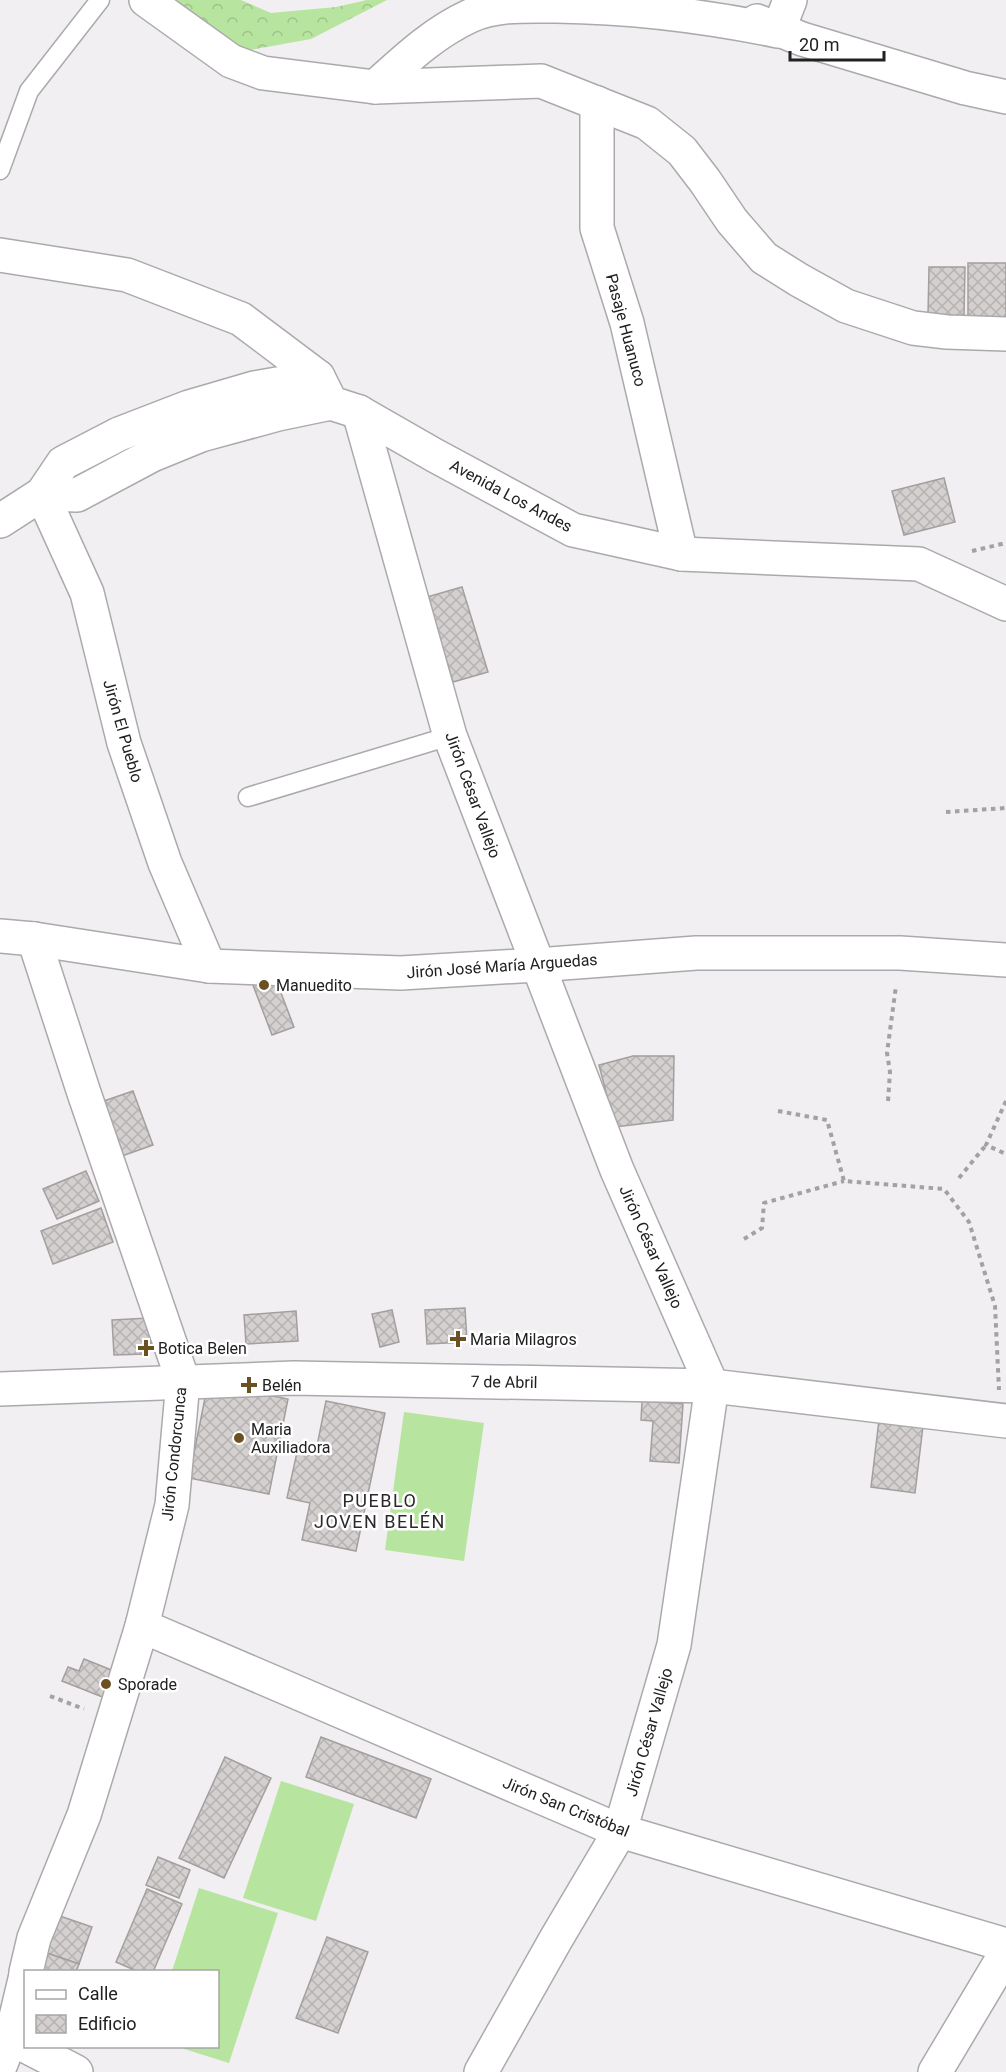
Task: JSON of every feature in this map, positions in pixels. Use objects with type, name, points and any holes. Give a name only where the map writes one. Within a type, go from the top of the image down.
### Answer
[{"type":"street","points":[[146,0],[231,61],[263,73],[375,87],[541,81],[646,123],[681,151],[732,221],[764,258],[846,306],[913,328],[947,332],[1006,334]]},
{"type":"street","points":[[712,0],[802,39],[964,88],[1006,97]]},
{"type":"street","points":[[778,30],[790,0]]},
{"type":"street","points":[[375,87],[436,35],[472,15],[514,5],[598,6],[726,20],[778,30]]},
{"type":"street","name":"Pasaje Huanuco","points":[[597,103],[597,228],[627,322],[681,554]]},
{"type":"street","name":"Avenida Los Andes","points":[[0,255],[127,275],[241,319],[336,397],[434,455],[573,530],[681,554],[919,564],[1006,604]]},
{"type":"street","points":[[3,516],[42,494],[63,463],[120,434],[189,407],[254,388],[336,397]]},
{"type":"street","name":"Jirón César Vallejo","points":[[336,397],[450,736],[537,965],[617,1170],[712,1386],[674,1645],[620,1831],[481,2072]]},
{"type":"street","name":"Jirón El Pueblo","points":[[42,494],[87,593],[124,743],[165,863],[209,966]]},
{"type":"street","name":"Jirón José María Arguedas","points":[[0,936],[34,939],[209,966],[401,973],[696,953],[900,953],[1006,960]]},
{"type":"street","name":"Jirón Condorcunca","points":[[27,1970],[34,1938],[84,1815],[142,1626],[172,1505],[183,1382],[34,939]]},
{"type":"street","name":"7 de Abril","points":[[0,1389],[294,1378],[712,1386],[1003,1420]]},
{"type":"street","name":"Jirón San Cristóbal","points":[[142,1626],[620,1831],[1006,1945]]},
{"type":"street","points":[[935,2072],[1006,1953]]},
{"type":"street","name":"Jirón Condorcunca","points":[[12,2046],[24,1983]]},
{"type":"street","points":[[12,2046],[76,2072]]},
{"type":"lane","points":[[0,170],[28,91],[100,0]]},
{"type":"lane","points":[[248,797],[450,736]]},
{"type":"path","points":[[946,812],[1006,808]]},
{"type":"path","points":[[888,1101],[890,1072],[887,1053],[900,953]]},
{"type":"path","points":[[959,1178],[986,1145],[1006,1101]]},
{"type":"path","points":[[778,1111],[827,1120],[844,1181]]},
{"type":"path","points":[[986,1145],[1006,1154]]},
{"type":"path","points":[[744,1239],[762,1228],[764,1203],[844,1181],[944,1189],[969,1222],[995,1306],[1003,1420]]},
{"type":"green space","points":[[147,0],[241,0],[271,13],[336,7],[367,0],[387,0],[311,39],[228,54]]},
{"type":"green space","points":[[404,1412],[484,1423],[464,1561],[385,1550]]},
{"type":"green space","points":[[281,1781],[354,1804],[316,1921],[243,1898]]},
{"type":"green space","points":[[199,1888],[278,1913],[229,2063],[181,2048],[219,2048],[219,1970],[172,1970]]},
{"type":"building","points":[[968,263],[1006,263],[1006,317],[968,317]]},
{"type":"building","points":[[929,267],[965,267],[964,316],[928,315]]},
{"type":"building","points":[[944,478],[955,522],[904,535],[892,491]]},
{"type":"building","points":[[462,587],[488,672],[453,682],[427,597]]},
{"type":"building","points":[[273,972],[294,1027],[272,1035],[251,980]]},
{"type":"building","points":[[633,1056],[674,1056],[673,1120],[615,1127],[599,1065]]},
{"type":"building","points":[[133,1091],[153,1145],[119,1157],[98,1103]]},
{"type":"building","points":[[86,1171],[99,1201],[57,1219],[43,1189]]},
{"type":"building","points":[[101,1208],[113,1242],[53,1264],[41,1231]]},
{"type":"building","points":[[465,1308],[467,1342],[427,1344],[425,1310]]},
{"type":"building","points":[[392,1310],[399,1342],[380,1347],[372,1314]]},
{"type":"building","points":[[296,1311],[298,1341],[246,1344],[244,1315]]},
{"type":"building","points":[[149,1318],[151,1347],[146,1354],[114,1355],[112,1320]]},
{"type":"building","name":"Maria Auxiliadora","points":[[208,1383],[288,1399],[269,1494],[189,1478]]},
{"type":"building","points":[[326,1401],[385,1413],[356,1551],[302,1540],[310,1503],[287,1498],[299,1443],[317,1446]]},
{"type":"building","points":[[642,1401],[683,1404],[679,1463],[650,1461],[653,1421],[641,1420]]},
{"type":"building","points":[[879,1420],[923,1426],[915,1493],[871,1487]]},
{"type":"building","points":[[84,1659],[114,1671],[105,1698],[62,1681],[68,1667],[79,1671]]},
{"type":"building","points":[[321,1737],[431,1779],[416,1818],[306,1777]]},
{"type":"building","points":[[225,1757],[271,1778],[224,1878],[179,1858]]},
{"type":"building","points":[[158,1857],[190,1870],[179,1898],[146,1885]]},
{"type":"building","points":[[147,1889],[182,1904],[154,1970],[134,1970],[116,1962]]},
{"type":"building","points":[[57,1915],[92,1927],[79,1964],[44,1952]]},
{"type":"building","points":[[327,1937],[368,1952],[338,2033],[296,2018]]},
{"type":"building","points":[[44,1952],[79,1964],[77,1970],[38,1970]]},
{"type":"place","name":"Manuedito","points":[[264,985]]},
{"type":"place","name":"Maria Milagros","points":[[458,1339]]},
{"type":"place","name":"Botica Belen","points":[[146,1348]]},
{"type":"place","name":"Belén","points":[[249,1385]]},
{"type":"place","name":"Maria Auxiliadora","points":[[239,1438]]},
{"type":"place","name":"Sporade","points":[[106,1684]]},
{"type":"district","name":"PUEBLO JOVEN BELÉN","points":[[380,1510]]}]
